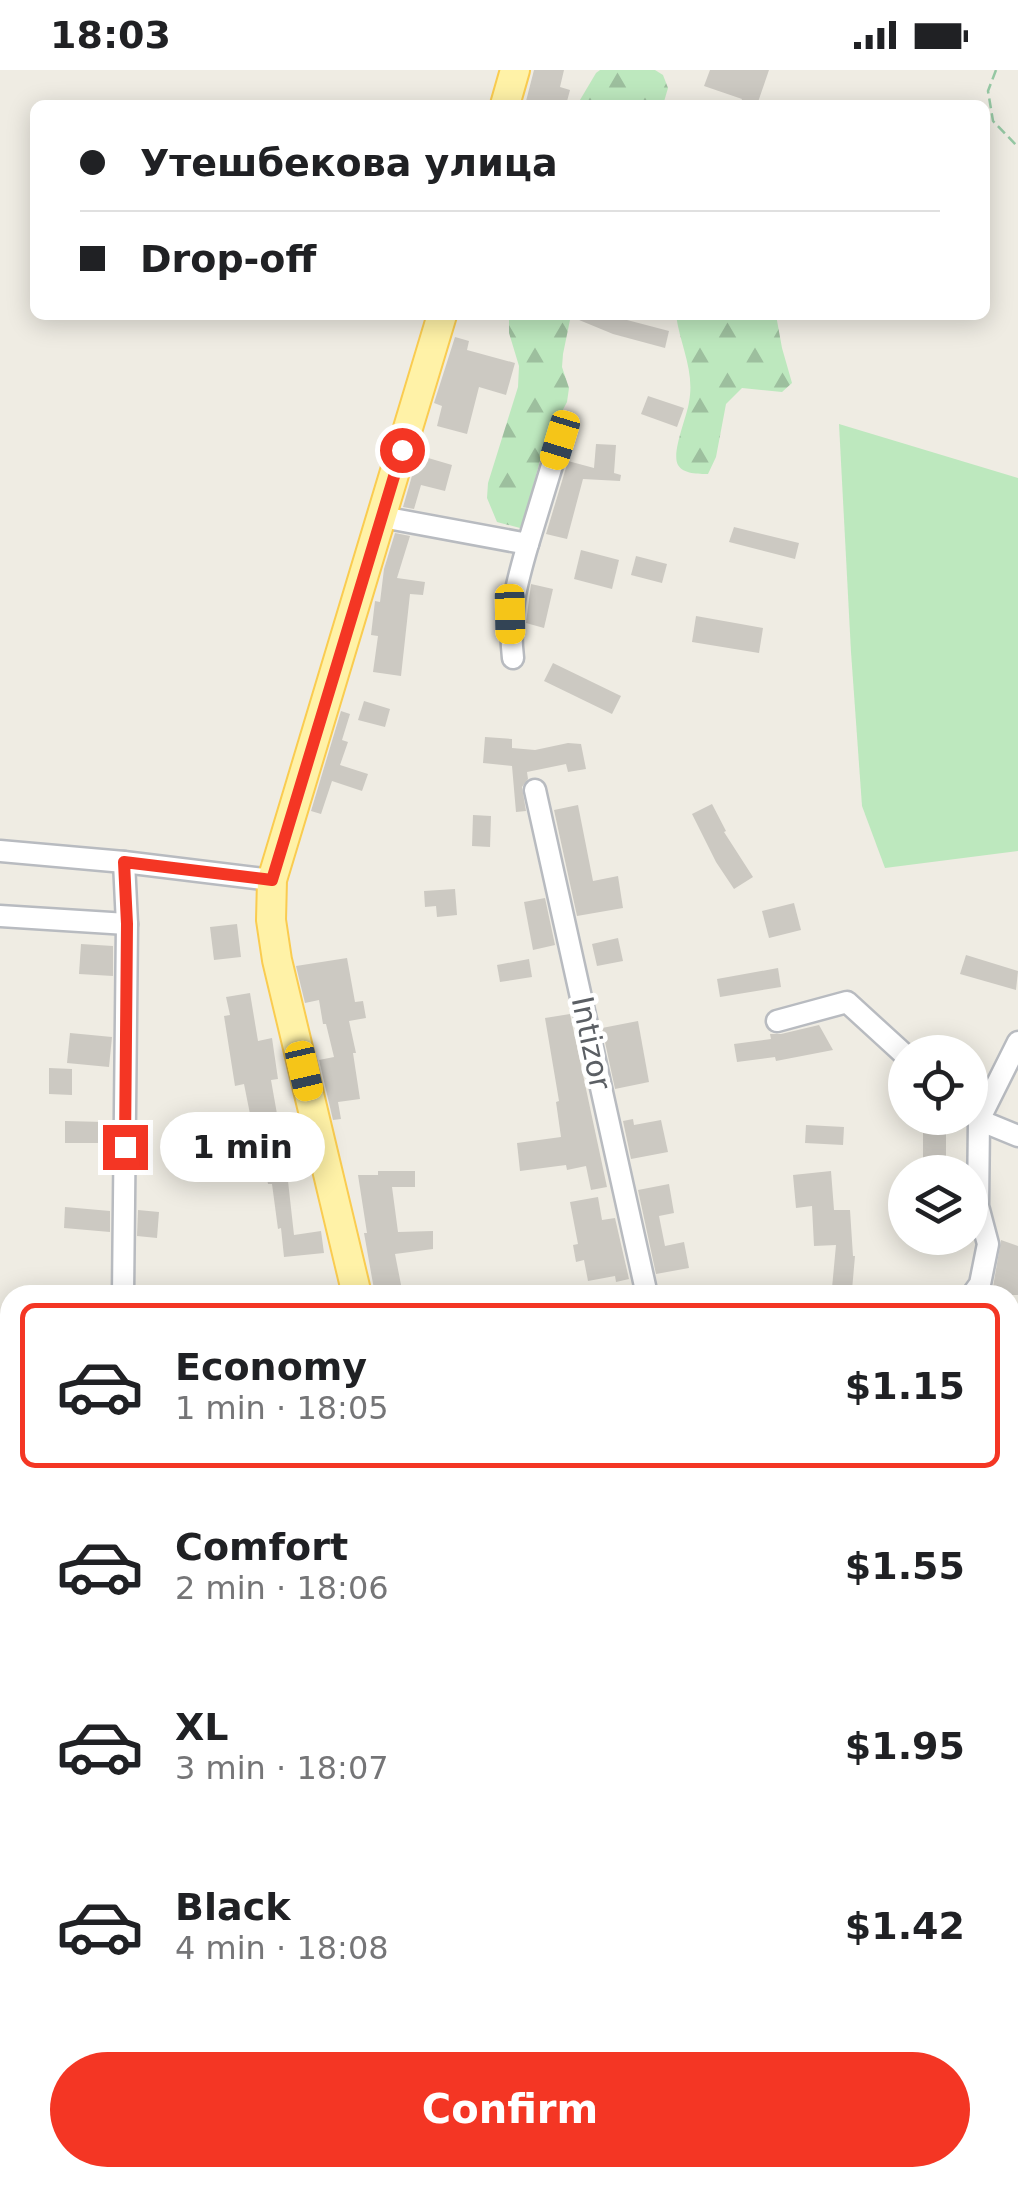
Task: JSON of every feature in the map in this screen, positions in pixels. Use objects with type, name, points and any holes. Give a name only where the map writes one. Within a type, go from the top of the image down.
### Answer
[{"type":"main road","points":[[506,100],[515,70]]},
{"type":"main road","points":[[355,1285],[277,960],[271,920],[272,880],[441,320]]},
{"type":"street","points":[[512,658],[510,614],[516,584],[560,440]]},
{"type":"street","points":[[382,517],[528,544]]},
{"type":"street","name":"Intizor","points":[[535,790],[645,1285]]},
{"type":"street","points":[[0,850],[272,880]]},
{"type":"street","points":[[123,1285],[127,924],[124,862]]},
{"type":"street","points":[[0,916],[127,924]]},
{"type":"street","points":[[778,1021],[846,1002],[888,1040]]},
{"type":"street","points":[[988,1092],[1018,1042]]},
{"type":"street","points":[[988,1122],[1018,1136]]},
{"type":"street","points":[[975,1135],[978,1206],[988,1244],[979,1285]]},
{"type":"path","points":[[990,100],[988,91],[996,70]]},
{"type":"path","points":[[990,103],[993,121],[1018,148]]},
{"type":"green space","points":[[655,70],[663,75],[668,88],[664,100],[580,100],[596,73]]},
{"type":"green space","points":[[509,320],[570,320],[562,367],[569,388],[567,402],[544,446],[520,528],[497,522],[487,498],[488,483],[518,387],[519,366]]},
{"type":"green space","points":[[677,320],[777,320],[792,383],[782,392],[742,388],[726,404],[716,457],[708,474],[684,470],[676,459],[688,409],[689,369]]},
{"type":"green space","points":[[839,424],[1018,478],[1018,851],[885,868],[862,806]]},
{"type":"building","points":[[534,70],[564,70],[560,87],[570,90],[567,100],[526,100]]},
{"type":"building","points":[[710,70],[769,70],[759,100],[742,100],[704,86]]},
{"type":"building","points":[[579,320],[627,320],[669,331],[665,348]]},
{"type":"building","points":[[455,337],[469,341],[467,350],[515,363],[506,395],[479,387],[467,434],[437,426],[442,406],[434,403]]},
{"type":"building","points":[[648,396],[684,408],[677,427],[641,414]]},
{"type":"building","points":[[596,444],[616,445],[614,473],[621,475],[620,481],[583,479],[567,539],[546,534],[568,461],[594,468]]},
{"type":"building","points":[[418,455],[452,465],[445,491],[421,485],[414,509],[403,507]]},
{"type":"building","points":[[734,527],[799,543],[795,559],[729,542]]},
{"type":"building","points":[[395,533],[410,536],[397,578],[425,582],[423,595],[410,594],[401,676],[373,672],[378,636],[371,635],[375,601],[380,602],[384,569]]},
{"type":"building","points":[[581,550],[619,560],[612,589],[574,579]]},
{"type":"building","points":[[636,556],[667,564],[662,583],[631,575]]},
{"type":"building","points":[[531,584],[553,589],[544,628],[526,623]]},
{"type":"building","points":[[696,616],[763,628],[759,653],[692,642]]},
{"type":"building","points":[[553,663],[621,696],[612,714],[544,681]]},
{"type":"building","points":[[364,701],[390,709],[385,727],[358,720]]},
{"type":"building","points":[[341,711],[350,714],[342,740],[348,742],[340,765],[368,774],[362,791],[332,781],[321,814],[311,811]]},
{"type":"building","points":[[485,737],[512,739],[512,748],[535,750],[581,744],[586,769],[568,772],[566,764],[527,772],[528,779],[522,787],[526,811],[516,812],[512,766],[483,763]]},
{"type":"building","points":[[712,804],[724,832],[753,877],[734,889],[692,814]]},
{"type":"building","points":[[578,805],[593,881],[618,876],[623,908],[577,916],[554,810]]},
{"type":"building","points":[[473,815],[491,816],[490,847],[472,846]]},
{"type":"building","points":[[455,889],[457,915],[437,917],[436,906],[425,907],[424,891]]},
{"type":"building","points":[[545,898],[555,945],[533,950],[524,902]]},
{"type":"building","points":[[794,903],[801,930],[769,938],[762,911]]},
{"type":"building","points":[[237,924],[241,957],[214,960],[210,927]]},
{"type":"building","points":[[618,938],[623,961],[597,966],[592,944]]},
{"type":"building","points":[[81,944],[113,946],[113,976],[79,974]]},
{"type":"building","points":[[966,955],[1018,971],[1016,990],[960,974]]},
{"type":"building","points":[[347,958],[355,1002],[363,1001],[366,1018],[349,1021],[360,1099],[338,1102],[341,1119],[333,1120],[319,1060],[334,1057],[319,1000],[305,1003],[296,966]]},
{"type":"building","points":[[529,959],[532,977],[500,982],[497,965]]},
{"type":"building","points":[[778,968],[781,987],[720,997],[717,979]]},
{"type":"building","points":[[250,993],[258,1041],[272,1038],[278,1079],[271,1080],[277,1114],[251,1119],[244,1084],[235,1086],[224,1016],[230,1015],[226,997]]},
{"type":"building","points":[[570,1014],[607,1187],[591,1190],[586,1166],[520,1171],[517,1143],[561,1137],[545,1018]]},
{"type":"building","points":[[638,1021],[649,1082],[615,1089],[602,1028]]},
{"type":"building","points":[[819,1025],[833,1050],[776,1061],[775,1057],[737,1062],[734,1044],[771,1039],[770,1034]]},
{"type":"building","points":[[70,1033],[112,1037],[109,1067],[67,1063]]},
{"type":"building","points":[[49,1068],[72,1069],[72,1095],[49,1094]]},
{"type":"building","points":[[633,1119],[634,1125],[661,1120],[668,1152],[631,1159],[623,1121]]},
{"type":"building","points":[[65,1121],[104,1122],[104,1143],[65,1143]]},
{"type":"building","points":[[806,1125],[844,1127],[843,1145],[805,1143]]},
{"type":"building","points":[[923,1135],[946,1135],[946,1155],[923,1155]]},
{"type":"building","points":[[302,1155],[306,1177],[288,1181],[294,1235],[321,1231],[324,1253],[284,1257],[272,1184],[268,1184],[264,1162]]},
{"type":"building","points":[[378,1171],[415,1171],[415,1187],[392,1187],[398,1232],[433,1231],[433,1249],[395,1254],[401,1285],[373,1285],[358,1175],[378,1175]]},
{"type":"building","points":[[831,1171],[834,1210],[850,1210],[855,1256],[852,1285],[832,1285],[836,1245],[814,1246],[812,1206],[796,1208],[793,1175]]},
{"type":"building","points":[[669,1184],[674,1213],[659,1216],[665,1246],[684,1242],[689,1268],[656,1274],[638,1190]]},
{"type":"building","points":[[598,1197],[602,1220],[615,1218],[629,1279],[616,1282],[615,1276],[588,1281],[584,1260],[576,1262],[573,1245],[578,1244],[570,1202]]},
{"type":"building","points":[[65,1207],[110,1211],[110,1232],[64,1228]]},
{"type":"building","points":[[138,1210],[159,1212],[157,1238],[137,1236]]},
{"type":"building","points":[[1001,1240],[1018,1246],[1018,1285],[993,1285]]},
{"type":"route","points":[[125,1147],[124,862],[272,880],[402,450]]}]
